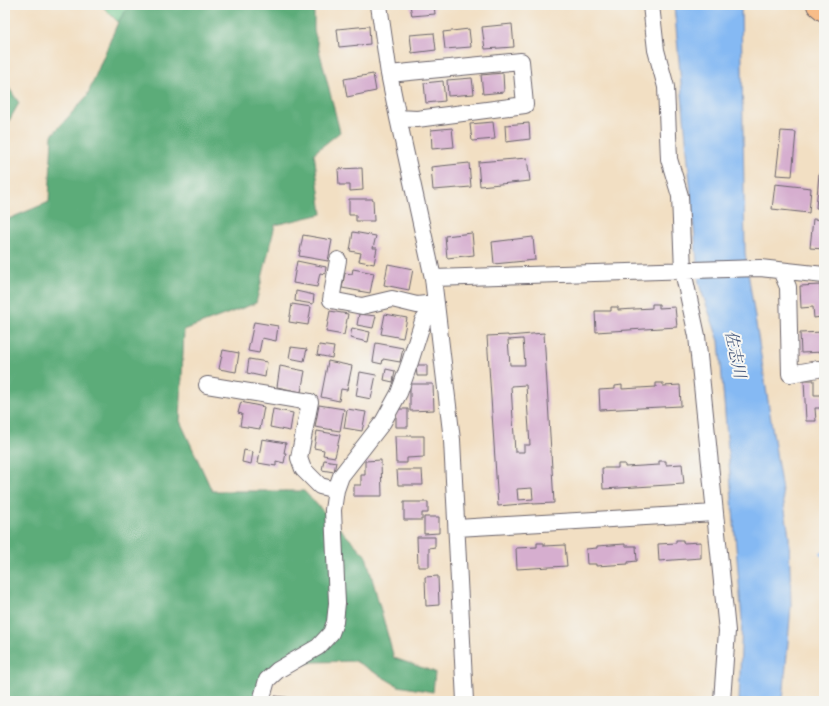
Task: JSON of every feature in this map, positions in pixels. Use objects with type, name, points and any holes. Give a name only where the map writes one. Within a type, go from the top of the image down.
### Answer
[{"type":"highway","points":[[818,5],[824,10]]},
{"type":"street","points":[[379,5],[398,118],[433,278],[452,440],[465,701]]},
{"type":"street","points":[[651,5],[656,50],[666,87],[669,159],[680,196],[683,271],[697,336],[727,631],[722,701]]},
{"type":"street","points":[[390,74],[521,61],[526,105],[417,119],[398,118]]},
{"type":"street","points":[[338,260],[331,300],[362,306],[392,299],[417,305],[436,303]]},
{"type":"street","points":[[433,278],[760,268],[824,275]]},
{"type":"street","points":[[781,271],[788,288],[790,374],[818,369]]},
{"type":"street","points":[[261,701],[267,680],[278,670],[318,647],[331,633],[335,622],[337,603],[333,510],[336,490],[341,476],[383,422],[399,393],[423,321],[436,303]]},
{"type":"street","points":[[207,385],[310,402],[299,458],[303,469],[320,486],[336,490]]},
{"type":"street","points":[[457,528],[715,513]]},
{"type":"green space","points":[[101,5],[130,5],[118,22]]},
{"type":"green space","points":[[130,5],[314,5],[314,30],[340,132],[314,153],[322,214],[275,225],[256,303],[184,330],[180,421],[212,491],[304,491],[366,556],[394,658],[435,672],[433,692],[398,686],[355,661],[314,662],[266,673],[253,701],[5,701],[5,216],[6,220],[49,202],[52,135],[87,96],[118,22]]},
{"type":"green space","points":[[5,82],[19,103],[5,128]]},
{"type":"water","name":"佐志川","points":[[674,5],[741,5],[745,253],[789,536],[791,606],[783,701],[739,701],[742,620],[719,341],[699,284]]},
{"type":"building","points":[[410,5],[434,5],[435,14],[412,16]]},
{"type":"building","points":[[512,24],[514,47],[485,49],[482,27]]},
{"type":"building","points":[[369,26],[370,44],[339,47],[337,29]]},
{"type":"building","points":[[469,29],[471,47],[445,49],[443,32]]},
{"type":"building","points":[[434,33],[436,50],[412,53],[410,35]]},
{"type":"building","points":[[503,73],[504,92],[483,94],[481,75]]},
{"type":"building","points":[[373,74],[376,91],[347,97],[344,79]]},
{"type":"building","points":[[472,78],[474,94],[448,96],[447,80]]},
{"type":"building","points":[[443,81],[445,101],[426,103],[424,83]]},
{"type":"building","points":[[493,122],[495,139],[472,141],[470,124]]},
{"type":"building","points":[[529,123],[530,139],[506,142],[505,125]]},
{"type":"building","points":[[452,128],[454,147],[432,149],[431,130]]},
{"type":"building","points":[[781,131],[796,132],[792,176],[776,175]]},
{"type":"building","points":[[527,158],[530,181],[480,186],[478,162]]},
{"type":"building","points":[[469,163],[471,187],[433,190],[431,167]]},
{"type":"building","points":[[362,168],[363,190],[350,191],[350,185],[339,185],[338,169]]},
{"type":"building","points":[[819,174],[824,175],[824,208],[816,208]]},
{"type":"building","points":[[775,184],[811,188],[809,213],[772,209]]},
{"type":"building","points":[[349,199],[373,199],[374,221],[356,221],[356,215],[349,215]]},
{"type":"building","points":[[813,219],[824,220],[824,249],[810,248]]},
{"type":"building","points":[[353,232],[376,236],[373,248],[377,248],[374,264],[359,261],[361,253],[350,251]]},
{"type":"building","points":[[472,233],[474,255],[447,258],[445,236]]},
{"type":"building","points":[[303,235],[332,240],[328,261],[299,256]]},
{"type":"building","points":[[533,237],[535,260],[494,264],[492,242]]},
{"type":"building","points":[[297,261],[326,267],[325,274],[320,273],[317,287],[293,283]]},
{"type":"building","points":[[388,264],[413,269],[409,290],[384,285]]},
{"type":"building","points":[[353,269],[374,273],[370,293],[342,288],[345,273],[352,274]]},
{"type":"building","points":[[820,285],[821,317],[814,318],[813,307],[801,308],[800,286]]},
{"type":"building","points":[[296,291],[314,295],[313,304],[295,301]]},
{"type":"building","points":[[292,304],[311,307],[308,325],[289,322]]},
{"type":"building","points":[[652,304],[659,304],[659,308],[675,307],[677,327],[596,332],[595,311],[611,311],[611,307],[618,307],[618,310],[652,308]]},
{"type":"building","points":[[330,311],[348,314],[344,335],[326,332]]},
{"type":"building","points":[[359,314],[376,316],[373,328],[357,325]]},
{"type":"building","points":[[385,314],[407,318],[403,338],[381,334]]},
{"type":"building","points":[[254,322],[278,326],[276,341],[262,338],[259,353],[248,351]]},
{"type":"building","points":[[352,328],[370,332],[368,342],[350,338]]},
{"type":"building","points":[[823,332],[824,352],[801,353],[800,333]]},
{"type":"building","points":[[544,333],[554,503],[498,506],[487,336]],"holes":[[[523,339],[525,365],[510,365],[508,340]],[[526,385],[530,445],[524,445],[524,452],[515,452],[511,386]],[[532,488],[533,499],[518,500],[517,489]]]},
{"type":"building","points":[[376,343],[403,348],[400,362],[383,359],[382,364],[373,362]]},
{"type":"building","points":[[319,345],[334,347],[332,358],[317,355]]},
{"type":"building","points":[[291,347],[307,349],[304,361],[289,358]]},
{"type":"building","points":[[223,350],[239,353],[236,372],[219,369]]},
{"type":"building","points":[[249,359],[267,362],[265,377],[247,373]]},
{"type":"building","points":[[328,361],[352,366],[347,390],[341,389],[339,401],[321,397]]},
{"type":"building","points":[[416,365],[427,365],[427,376],[417,376]]},
{"type":"building","points":[[280,366],[305,371],[301,392],[277,387]]},
{"type":"building","points":[[386,369],[395,371],[393,382],[384,380]]},
{"type":"building","points":[[360,372],[376,375],[371,399],[356,396]]},
{"type":"building","points":[[804,380],[814,380],[814,395],[822,395],[823,408],[815,408],[816,421],[806,421]]},
{"type":"building","points":[[656,383],[663,383],[663,386],[680,385],[681,406],[600,410],[599,390],[615,389],[615,386],[622,385],[622,389],[656,387]]},
{"type":"building","points":[[410,384],[433,384],[434,410],[410,411]]},
{"type":"building","points":[[241,402],[264,407],[260,429],[240,426],[242,414],[238,413]]},
{"type":"building","points":[[319,405],[344,409],[340,431],[315,427]]},
{"type":"building","points":[[273,409],[293,413],[290,431],[270,427]]},
{"type":"building","points":[[347,409],[366,412],[362,431],[344,428]]},
{"type":"building","points":[[396,409],[408,409],[408,427],[396,427]]},
{"type":"building","points":[[317,431],[340,435],[335,457],[323,455],[324,450],[314,448]]},
{"type":"building","points":[[395,436],[424,436],[424,457],[407,458],[407,463],[396,463]]},
{"type":"building","points":[[262,439],[286,443],[284,463],[276,461],[276,466],[258,463]]},
{"type":"building","points":[[244,450],[253,452],[251,464],[242,462]]},
{"type":"building","points":[[324,460],[336,462],[334,472],[322,470]]},
{"type":"building","points":[[381,460],[382,496],[354,496],[354,485],[361,485],[361,475],[365,475],[365,461]]},
{"type":"building","points":[[659,461],[666,461],[666,465],[682,464],[684,484],[603,489],[602,468],[618,468],[618,464],[625,464],[625,467],[659,465]]},
{"type":"building","points":[[397,470],[422,470],[423,485],[398,485]]},
{"type":"building","points":[[404,502],[428,502],[428,513],[422,513],[422,520],[404,520]]},
{"type":"building","points":[[424,517],[439,517],[439,533],[424,534]]},
{"type":"building","points":[[417,537],[435,537],[435,547],[429,548],[429,567],[418,567]]},
{"type":"building","points":[[676,540],[683,540],[683,543],[701,542],[701,558],[659,561],[658,544],[676,543]]},
{"type":"building","points":[[537,543],[544,543],[544,546],[565,545],[567,566],[517,569],[516,548],[537,547]]},
{"type":"building","points":[[625,544],[625,546],[636,546],[637,561],[628,562],[628,564],[596,566],[596,564],[587,564],[586,549],[597,548],[597,546]]},
{"type":"building","points":[[438,576],[439,605],[426,606],[425,577]]},
{"type":"building","points":[[275,696],[294,698],[293,701],[274,701]]}]
